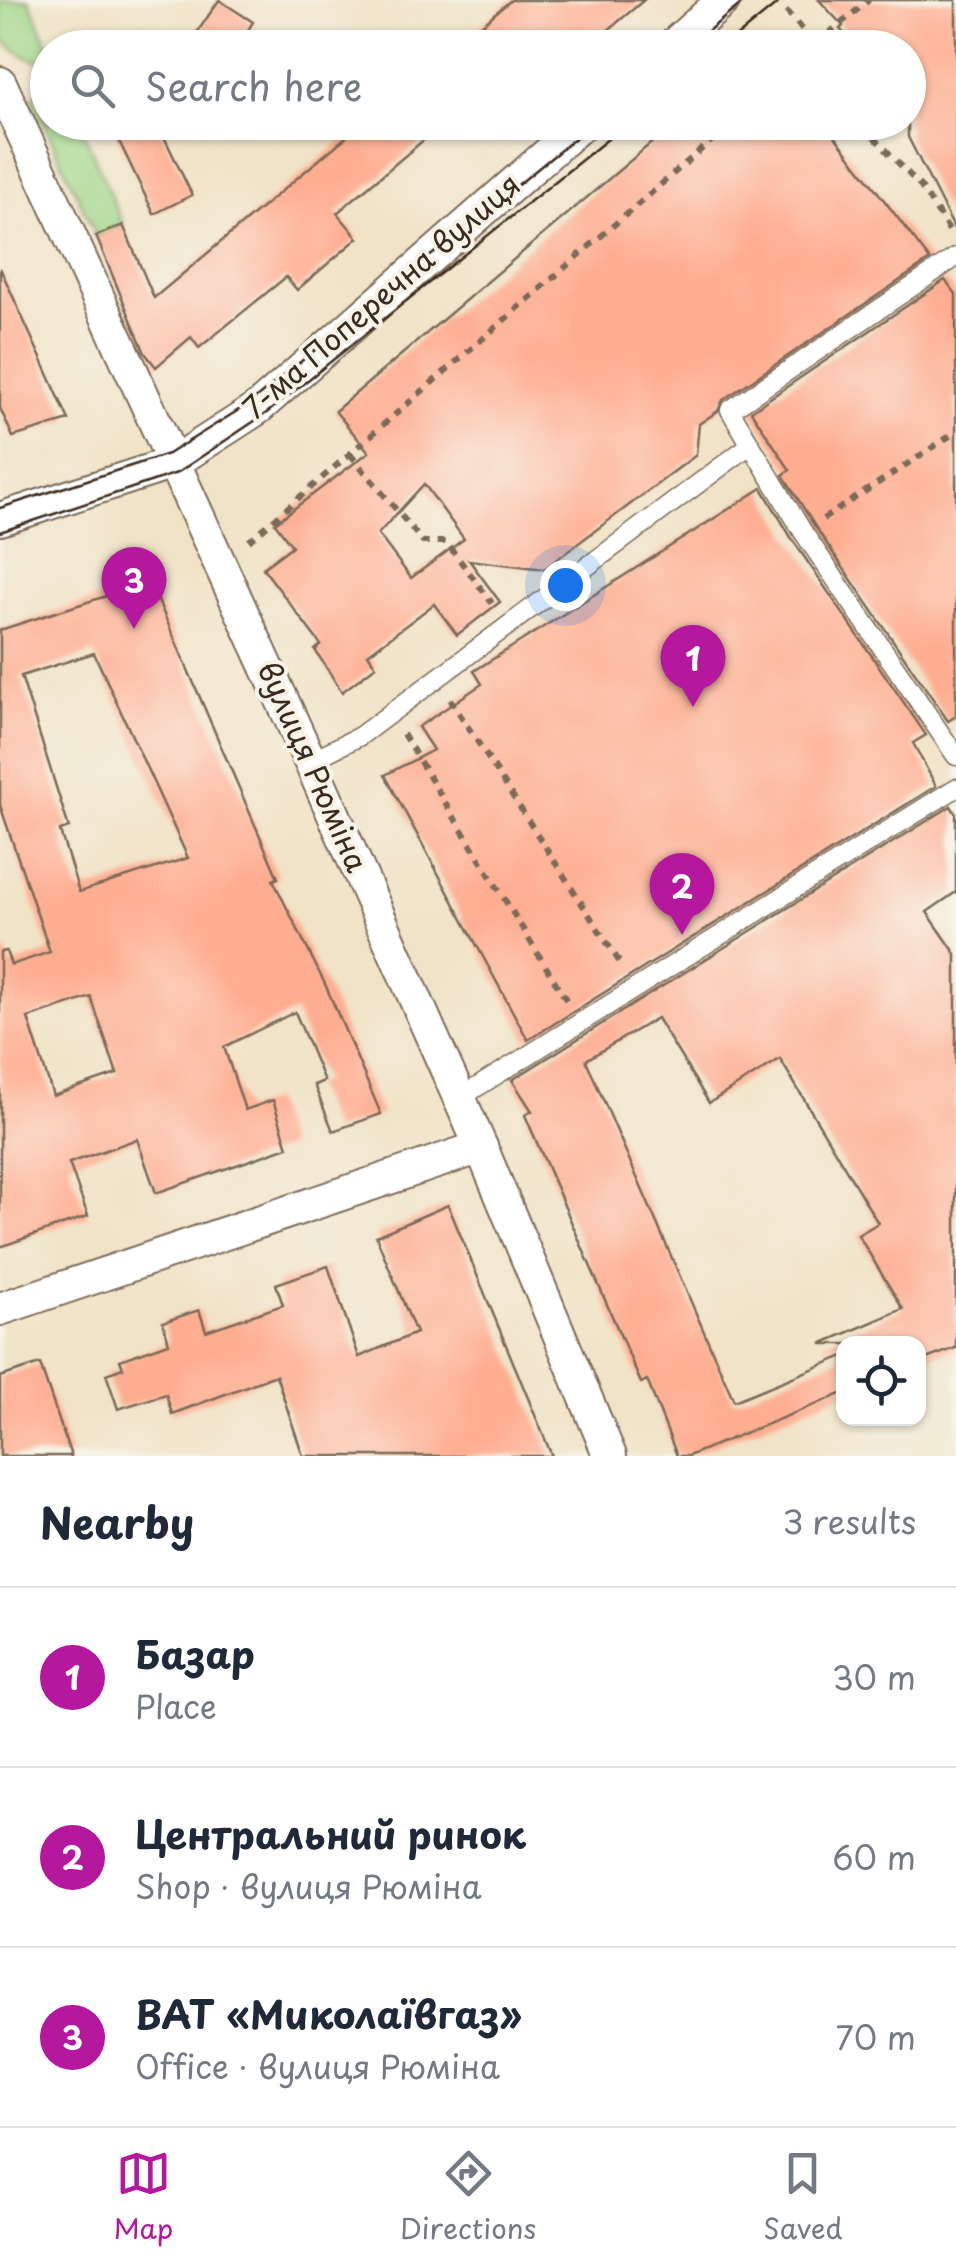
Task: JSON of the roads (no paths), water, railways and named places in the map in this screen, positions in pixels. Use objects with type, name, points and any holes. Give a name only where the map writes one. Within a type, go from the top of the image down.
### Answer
[{"type":"street","points":[[690,30],[724,0]]},
{"type":"street","name":"вулиця Рюміна","points":[[0,83],[310,761],[481,1147],[610,1456]]},
{"type":"street","name":"7-ма Поперечна вулиця","points":[[0,519],[172,463],[258,408],[563,140]]},
{"type":"street","points":[[0,1309],[481,1147]]},
{"type":"lane","points":[[956,257],[730,410],[804,532],[956,756]]},
{"type":"lane","points":[[310,761],[360,736],[750,445]]},
{"type":"lane","points":[[458,1099],[956,788]]},
{"type":"tram line","points":[[709,30],[746,0]]},
{"type":"tram line","points":[[745,30],[782,0]]},
{"type":"tram line","points":[[0,508],[168,454],[250,403],[573,140]]},
{"type":"tram line","points":[[0,532],[177,473],[268,412],[607,140]]},
{"type":"place","name":"ВАТ «Миколаївгаз»","points":[[134,629]]},
{"type":"place","name":"Базар","points":[[693,707]]},
{"type":"place","name":"Центральний ринок","points":[[682,935]]}]
